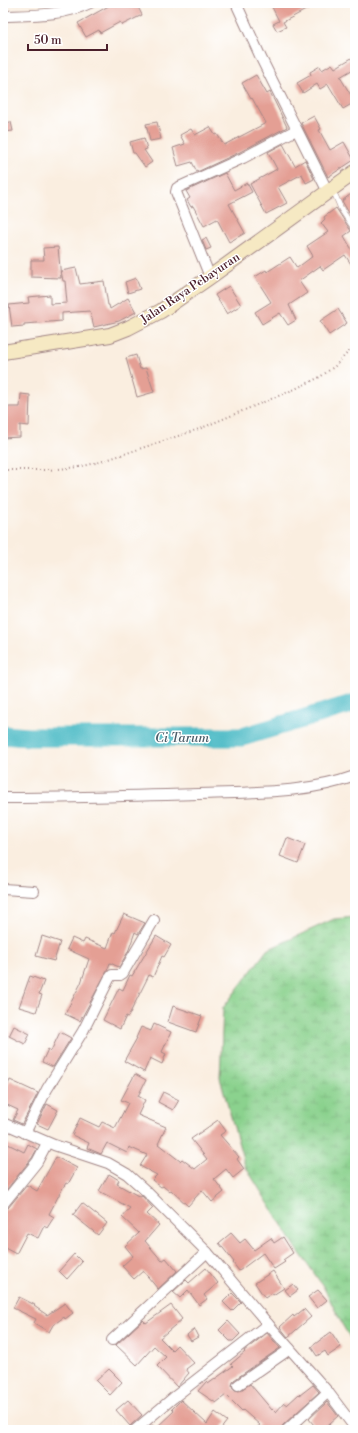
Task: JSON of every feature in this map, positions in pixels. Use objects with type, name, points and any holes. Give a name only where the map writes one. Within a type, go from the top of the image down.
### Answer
[{"type":"main road","name":"Jalan Raya Pebayuran","points":[[3,352],[110,335],[128,328],[161,310],[210,277],[355,172]]},
{"type":"street","points":[[3,16],[58,12],[84,6],[90,3]]},
{"type":"street","points":[[236,3],[296,130],[330,190]]},
{"type":"street","points":[[210,277],[176,192],[177,188],[243,158],[296,130]]},
{"type":"street","points":[[3,798],[70,798],[270,791],[325,785],[355,776]]},
{"type":"street","points":[[3,888],[34,891]]},
{"type":"street","points":[[25,1133],[48,1089],[83,1031],[109,979],[112,976],[123,973],[154,920]]},
{"type":"street","points":[[3,1123],[47,1143],[108,1163],[127,1174],[207,1252],[328,1392],[355,1428]]},
{"type":"street","points":[[3,1204],[37,1162],[47,1143]]},
{"type":"street","points":[[112,1340],[207,1252]]},
{"type":"street","points":[[135,1430],[173,1398],[268,1324]]},
{"type":"street","points":[[238,1385],[290,1349]]},
{"type":"street","points":[[287,1430],[328,1392]]},
{"type":"lane","points":[[330,190],[336,197],[341,209],[355,230]]},
{"type":"path","points":[[3,470],[48,470],[79,467],[100,462],[200,429],[320,377],[334,366],[355,345]]},
{"type":"green space","points":[[355,917],[355,1346],[323,1286],[295,1246],[245,1166],[220,1078],[223,1008],[267,950],[334,919]]},
{"type":"building","points":[[114,3],[136,3],[142,15],[122,25],[120,22],[100,33],[99,30],[86,37],[78,23]]},
{"type":"building","points":[[270,3],[319,3],[283,22],[286,27],[277,31],[273,24],[279,21]]},
{"type":"building","points":[[355,56],[355,68],[340,77],[355,102],[343,109],[328,84],[320,89],[317,84],[303,93],[297,83],[311,75],[310,72],[320,66],[322,70],[332,64],[335,68]]},
{"type":"building","points":[[256,75],[267,94],[270,92],[287,127],[240,152],[197,172],[192,162],[178,166],[173,148],[185,144],[180,135],[191,129],[195,135],[210,127],[215,135],[217,134],[224,145],[266,123],[242,83]]},
{"type":"building","points":[[314,116],[321,129],[319,130],[330,150],[344,142],[354,160],[328,177],[301,123]]},
{"type":"building","points":[[11,122],[13,131],[3,132],[3,123]]},
{"type":"building","points":[[157,122],[161,139],[150,141],[146,124]]},
{"type":"building","points":[[144,138],[147,149],[144,150],[152,162],[145,167],[135,153],[133,153],[130,142]]},
{"type":"building","points":[[283,144],[295,166],[305,160],[314,179],[306,183],[302,174],[278,187],[287,203],[266,214],[250,184],[277,169],[268,152]]},
{"type":"building","points":[[225,173],[234,190],[247,183],[252,192],[229,204],[245,233],[229,242],[217,219],[204,226],[193,206],[191,207],[187,200],[190,198],[186,191]]},
{"type":"building","points":[[351,194],[355,199],[355,223],[342,201]]},
{"type":"building","points":[[336,208],[351,231],[344,236],[355,255],[355,270],[345,255],[323,270],[320,266],[299,281],[307,293],[289,305],[296,320],[288,325],[280,313],[262,324],[255,312],[271,302],[255,277],[266,270],[267,272],[290,257],[297,268],[313,256],[307,246],[328,232],[321,223],[325,219],[324,217]]},
{"type":"building","points":[[206,238],[211,248],[206,250],[202,240]]},
{"type":"building","points":[[58,247],[61,278],[31,277],[31,260],[44,260],[43,248]]},
{"type":"building","points":[[76,268],[80,284],[104,281],[110,309],[128,298],[136,312],[119,321],[94,327],[90,311],[62,313],[62,321],[24,324],[24,326],[12,327],[9,305],[29,303],[28,297],[50,295],[50,304],[67,303],[65,281],[63,281],[61,271]]},
{"type":"building","points":[[136,278],[140,289],[128,293],[125,282]]},
{"type":"building","points":[[229,286],[241,305],[227,314],[215,295]]},
{"type":"building","points":[[338,309],[347,323],[329,335],[320,321]]},
{"type":"building","points":[[136,355],[140,369],[146,368],[154,392],[137,397],[126,358]]},
{"type":"building","points":[[21,394],[30,395],[29,426],[20,425],[20,437],[3,438],[3,407],[20,407]]},
{"type":"building","points":[[287,838],[305,845],[298,863],[280,856]]},
{"type":"building","points":[[124,914],[145,923],[138,934],[135,932],[128,952],[119,967],[110,963],[80,1021],[65,1014],[81,983],[89,959],[67,949],[72,938],[83,943],[85,939],[107,948],[113,932],[115,933]]},
{"type":"building","points":[[42,936],[60,942],[54,961],[36,956]]},
{"type":"building","points":[[156,936],[171,945],[164,957],[162,956],[153,977],[149,975],[128,1017],[126,1016],[120,1029],[103,1020],[119,988],[123,990],[130,975],[132,976]]},
{"type":"building","points":[[30,976],[44,981],[39,994],[42,995],[36,1012],[19,1007]]},
{"type":"building","points":[[173,1006],[202,1016],[196,1032],[168,1022]]},
{"type":"building","points":[[154,1024],[171,1032],[162,1052],[166,1054],[162,1064],[150,1058],[144,1072],[124,1061],[137,1038],[141,1027],[151,1031]]},
{"type":"building","points":[[14,1026],[30,1034],[25,1044],[9,1036]]},
{"type":"building","points":[[60,1032],[71,1038],[53,1067],[42,1062],[48,1049],[51,1051]]},
{"type":"building","points":[[135,1074],[146,1080],[138,1096],[145,1100],[138,1115],[166,1127],[158,1144],[180,1161],[182,1159],[195,1169],[207,1159],[191,1139],[218,1120],[226,1131],[220,1135],[239,1157],[237,1159],[244,1169],[233,1178],[226,1169],[214,1179],[224,1192],[212,1202],[202,1190],[188,1206],[171,1190],[170,1192],[163,1186],[161,1187],[152,1180],[157,1175],[140,1166],[147,1155],[129,1147],[127,1153],[107,1143],[101,1154],[87,1148],[89,1143],[72,1135],[80,1118],[99,1127],[102,1122],[115,1128],[128,1103],[121,1100]]},
{"type":"building","points":[[10,1080],[38,1093],[22,1124],[13,1120],[18,1110],[3,1103],[3,1096]]},
{"type":"building","points":[[163,1092],[179,1100],[173,1110],[158,1102]]},
{"type":"building","points":[[47,1104],[58,1110],[48,1129],[37,1124]]},
{"type":"building","points":[[8,1144],[24,1152],[28,1144],[37,1149],[32,1158],[3,1194],[3,1154]]},
{"type":"building","points":[[56,1157],[77,1168],[68,1184],[66,1183],[61,1191],[49,1214],[54,1217],[47,1228],[44,1226],[38,1238],[27,1233],[16,1254],[3,1247],[3,1210],[8,1208],[27,1185],[37,1191]]},
{"type":"building","points":[[109,1174],[119,1180],[117,1184],[140,1197],[142,1196],[153,1208],[147,1214],[159,1225],[145,1241],[162,1261],[166,1258],[177,1271],[158,1289],[143,1271],[134,1279],[122,1266],[133,1256],[125,1246],[139,1233],[122,1217],[130,1208],[99,1191]]},
{"type":"building","points":[[82,1203],[107,1223],[98,1235],[73,1215]]},
{"type":"building","points":[[231,1233],[240,1243],[245,1239],[254,1250],[271,1238],[274,1243],[283,1237],[293,1253],[283,1260],[285,1262],[274,1269],[263,1253],[239,1271],[219,1243]]},
{"type":"building","points":[[74,1254],[82,1262],[67,1279],[59,1271]]},
{"type":"building","points":[[206,1268],[218,1283],[204,1295],[207,1299],[199,1305],[188,1290],[180,1298],[173,1292],[186,1280],[189,1283]]},
{"type":"building","points":[[273,1271],[284,1288],[265,1298],[255,1283]]},
{"type":"building","points":[[293,1284],[298,1290],[290,1296],[285,1290]]},
{"type":"building","points":[[318,1290],[327,1300],[317,1308],[308,1297]]},
{"type":"building","points":[[232,1293],[241,1302],[232,1311],[223,1302]]},
{"type":"building","points":[[19,1297],[35,1305],[34,1306],[47,1315],[65,1303],[73,1313],[65,1319],[64,1317],[53,1325],[49,1332],[34,1323],[36,1319],[13,1308]]},
{"type":"building","points":[[171,1305],[182,1319],[160,1338],[172,1350],[177,1345],[194,1363],[186,1369],[189,1373],[177,1387],[157,1366],[166,1357],[154,1346],[137,1365],[116,1345],[143,1320],[146,1323]]},
{"type":"building","points":[[304,1309],[311,1317],[288,1337],[280,1327],[293,1315],[294,1317]]},
{"type":"building","points":[[228,1321],[240,1334],[233,1341],[230,1341],[219,1330]]},
{"type":"building","points":[[194,1329],[198,1337],[191,1341],[187,1335]]},
{"type":"building","points":[[331,1332],[341,1347],[328,1356],[325,1351],[317,1356],[311,1347]]},
{"type":"building","points":[[267,1333],[280,1348],[234,1380],[232,1385],[233,1389],[239,1391],[250,1384],[272,1410],[273,1409],[276,1412],[284,1403],[287,1405],[299,1394],[300,1395],[313,1385],[319,1392],[283,1425],[280,1430],[254,1430],[260,1425],[243,1410],[242,1411],[226,1395],[216,1403],[198,1391],[206,1382],[208,1384],[233,1366],[231,1364],[245,1352],[244,1351]]},
{"type":"building","points":[[109,1369],[122,1382],[110,1395],[96,1381]]},
{"type":"building","points":[[128,1400],[142,1415],[130,1426],[116,1410]]},
{"type":"building","points":[[181,1400],[207,1424],[215,1412],[227,1421],[220,1430],[145,1430],[152,1425],[156,1428],[174,1411],[172,1409]]},
{"type":"building","points":[[327,1402],[338,1416],[322,1430],[318,1430],[309,1419]]},
{"type":"waterway","name":"Ci Tarum","points":[[3,735],[28,737],[242,737],[355,703]]}]
